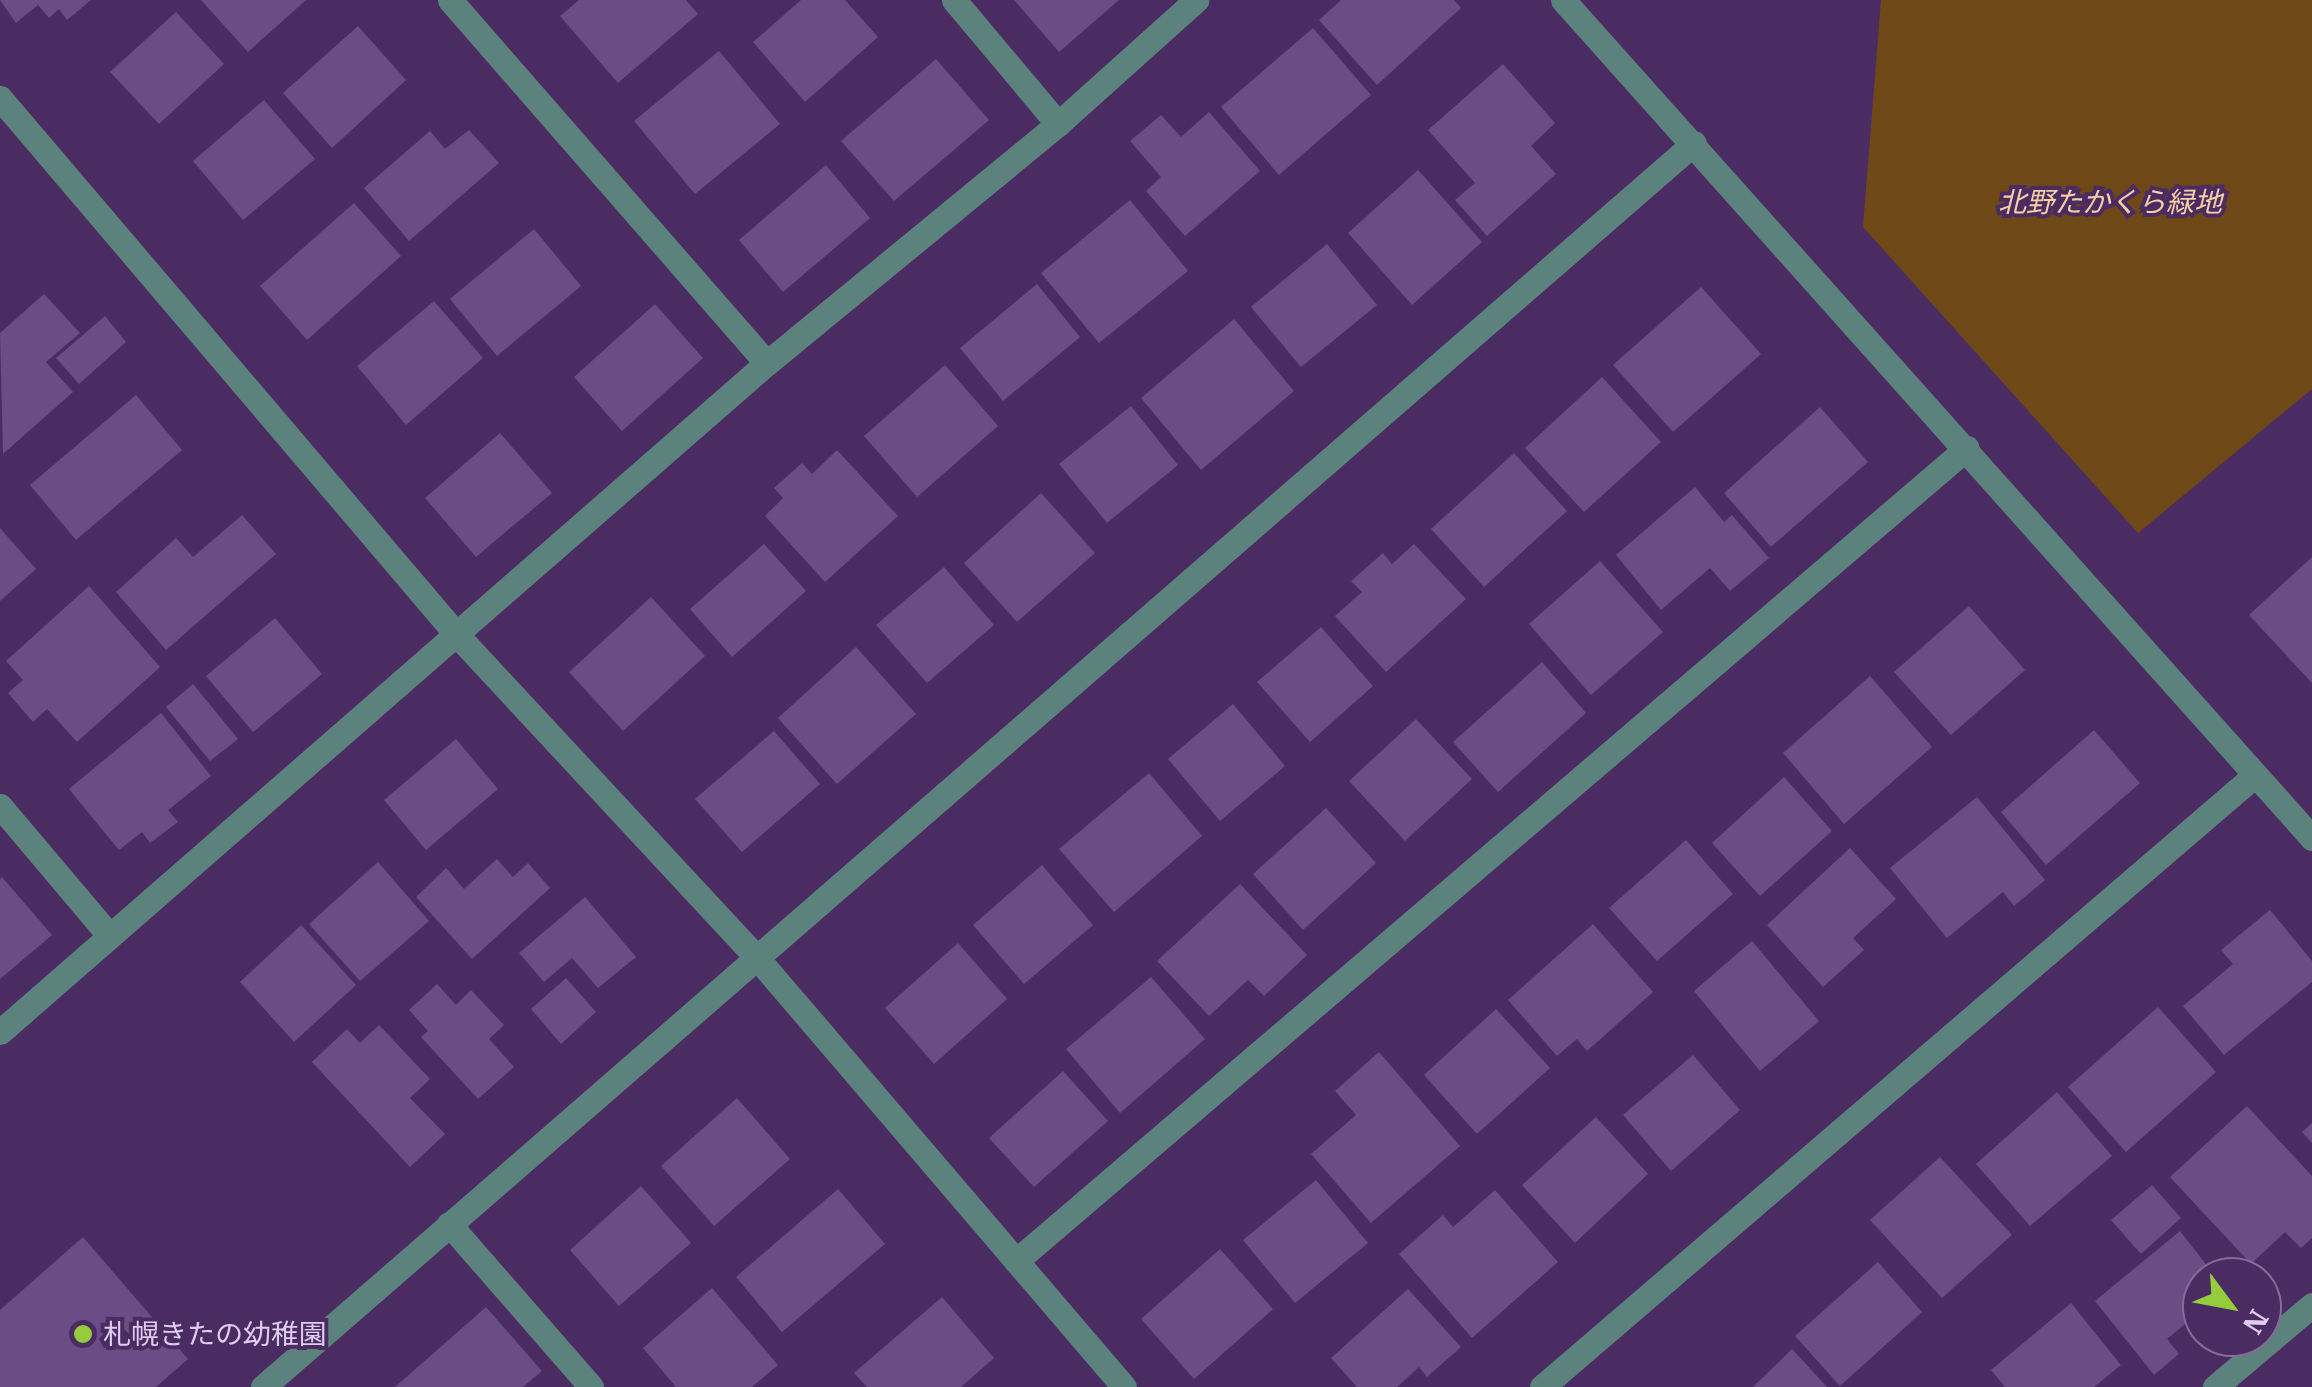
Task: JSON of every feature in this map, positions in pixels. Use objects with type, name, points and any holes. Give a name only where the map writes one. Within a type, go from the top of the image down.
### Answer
[{"type":"street","points":[[450,0],[767,363]]},
{"type":"street","points":[[954,0],[1058,124]]},
{"type":"street","points":[[0,1032],[767,363],[1058,124],[1196,0]]},
{"type":"street","points":[[1563,0],[2312,838]]},
{"type":"street","points":[[0,98],[457,634],[758,959],[1124,1387]]},
{"type":"street","points":[[263,1387],[1694,144]]},
{"type":"street","points":[[1016,1261],[1967,448]]},
{"type":"street","points":[[1542,1387],[2255,775]]},
{"type":"street","points":[[0,806],[110,935]]},
{"type":"street","points":[[449,1224],[591,1387]]},
{"type":"street","points":[[2216,1387],[2312,1304]]},
{"type":"green space","name":"北野たかくら緑地","points":[[1881,0],[2312,0],[2312,389],[2138,533],[1863,227]]},
{"type":"building","points":[[0,0],[91,0],[67,20],[59,9],[49,18],[38,5],[16,23]]},
{"type":"building","points":[[201,0],[306,0],[248,52]]},
{"type":"building","points":[[579,0],[686,0],[698,14],[618,83],[560,16]]},
{"type":"building","points":[[801,0],[845,0],[878,37],[805,102],[753,42]]},
{"type":"building","points":[[1014,0],[1119,0],[1059,52]]},
{"type":"building","points":[[1341,0],[1454,0],[1461,8],[1377,85],[1319,20]]},
{"type":"building","points":[[176,12],[224,64],[159,124],[110,72]]},
{"type":"building","points":[[358,26],[406,80],[332,148],[283,93]]},
{"type":"building","points":[[1313,28],[1371,95],[1279,175],[1221,107]]},
{"type":"building","points":[[719,51],[780,124],[695,194],[634,121]]},
{"type":"building","points":[[936,59],[989,120],[894,201],[841,141]]},
{"type":"building","points":[[1503,64],[1555,123],[1531,146],[1556,174],[1487,236],[1455,200],[1475,183],[1428,130]]},
{"type":"building","points":[[264,100],[315,159],[243,220],[193,161]]},
{"type":"building","points":[[1209,112],[1260,171],[1185,236],[1146,191],[1161,177],[1130,141],[1161,115],[1181,137]]},
{"type":"building","points":[[469,130],[499,163],[409,241],[364,188],[430,131],[445,149]]},
{"type":"building","points":[[826,165],[870,218],[783,292],[739,240]]},
{"type":"building","points":[[1418,170],[1482,242],[1412,305],[1348,233]]},
{"type":"building","points":[[1130,200],[1188,271],[1099,343],[1041,273]]},
{"type":"building","points":[[354,203],[401,256],[307,340],[260,286]]},
{"type":"building","points":[[534,229],[581,286],[497,356],[450,299]]},
{"type":"building","points":[[1327,244],[1377,305],[1301,367],[1251,307]]},
{"type":"building","points":[[1037,284],[1080,337],[1003,401],[960,348]]},
{"type":"building","points":[[1701,287],[1761,354],[1673,432],[1613,365]]},
{"type":"building","points":[[44,294],[80,333],[46,362],[73,392],[3,454],[0,333]]},
{"type":"building","points":[[434,301],[483,358],[406,425],[357,366]]},
{"type":"building","points":[[655,304],[703,358],[622,431],[574,377]]},
{"type":"building","points":[[105,316],[126,342],[79,384],[56,358]]},
{"type":"building","points":[[1234,319],[1294,391],[1201,470],[1141,398]]},
{"type":"building","points":[[945,365],[998,426],[917,497],[864,436]]},
{"type":"building","points":[[1602,377],[1661,442],[1584,512],[1525,448]]},
{"type":"building","points":[[136,395],[182,450],[76,540],[30,485]]},
{"type":"building","points":[[1131,406],[1178,465],[1107,523],[1059,464]]},
{"type":"building","points":[[1820,407],[1868,462],[1771,547],[1724,493]]},
{"type":"building","points":[[500,433],[552,493],[476,557],[425,498]]},
{"type":"building","points":[[837,450],[898,516],[825,582],[765,516],[783,498],[774,488],[802,463],[812,474]]},
{"type":"building","points":[[1514,453],[1567,511],[1484,587],[1431,529]]},
{"type":"building","points":[[1695,487],[1724,522],[1732,515],[1769,558],[1730,591],[1710,568],[1661,610],[1616,555]]},
{"type":"building","points":[[1041,493],[1095,553],[1017,622],[964,563]]},
{"type":"building","points":[[242,515],[276,554],[166,650],[116,592],[176,538],[193,557]]},
{"type":"building","points":[[0,528],[36,569],[0,601]]},
{"type":"building","points":[[764,544],[806,591],[732,657],[690,609]]},
{"type":"building","points":[[1414,544],[1466,599],[1386,672],[1335,616],[1362,592],[1351,581],[1383,553],[1392,564]]},
{"type":"building","points":[[2312,557],[2312,683],[2249,615]]},
{"type":"building","points":[[1600,561],[1663,632],[1591,695],[1529,624]]},
{"type":"building","points":[[944,567],[994,625],[927,683],[876,625]]},
{"type":"building","points":[[89,586],[160,667],[77,742],[47,709],[33,722],[8,693],[23,680],[6,661]]},
{"type":"building","points":[[651,597],[705,656],[623,731],[569,672]]},
{"type":"building","points":[[1969,606],[2025,670],[1951,735],[1894,672]]},
{"type":"building","points":[[275,618],[322,674],[253,732],[206,676]]},
{"type":"building","points":[[1321,627],[1373,686],[1310,742],[1257,682]]},
{"type":"building","points":[[856,647],[916,714],[837,784],[778,718]]},
{"type":"building","points":[[1542,662],[1586,713],[1498,792],[1453,742]]},
{"type":"building","points":[[1870,676],[1932,747],[1844,824],[1783,753]]},
{"type":"building","points":[[193,684],[238,739],[210,761],[166,707]]},
{"type":"building","points":[[1233,704],[1285,766],[1220,821],[1168,759]]},
{"type":"building","points":[[161,713],[211,776],[168,810],[178,822],[150,843],[142,832],[119,850],[69,789]]},
{"type":"building","points":[[1416,719],[1472,779],[1405,841],[1349,781]]},
{"type":"building","points":[[2094,730],[2140,783],[2046,865],[2001,812]]},
{"type":"building","points":[[774,731],[820,784],[742,852],[695,799]]},
{"type":"building","points":[[456,739],[498,789],[426,850],[384,800]]},
{"type":"building","points":[[1149,773],[1202,836],[1114,912],[1059,849]]},
{"type":"building","points":[[1784,777],[1832,831],[1760,896],[1712,843]]},
{"type":"building","points":[[1977,797],[2045,880],[2014,906],[2003,892],[1947,938],[1890,868]]},
{"type":"building","points":[[1326,808],[1376,863],[1303,930],[1253,874]]},
{"type":"building","points":[[1686,840],[1733,894],[1657,961],[1609,908]]},
{"type":"building","points":[[1850,848],[1896,899],[1853,938],[1864,950],[1823,987],[1767,925]]},
{"type":"building","points":[[497,859],[513,877],[528,863],[550,888],[472,959],[416,897],[446,868],[464,889]]},
{"type":"building","points":[[378,862],[429,921],[360,981],[309,924]]},
{"type":"building","points":[[1042,865],[1093,925],[1024,984],[973,925]]},
{"type":"building","points":[[0,879],[52,935],[0,979]]},
{"type":"building","points":[[1240,884],[1307,955],[1264,996],[1248,980],[1209,1016],[1157,961]]},
{"type":"building","points":[[585,897],[636,957],[598,988],[572,958],[544,982],[519,953]]},
{"type":"building","points":[[2270,910],[2312,961],[2312,982],[2224,1055],[2183,1006],[2233,964],[2221,950]]},
{"type":"building","points":[[1593,924],[1653,992],[1587,1051],[1577,1039],[1557,1056],[1508,1000]]},
{"type":"building","points":[[301,925],[356,985],[294,1042],[240,982]]},
{"type":"building","points":[[1752,941],[1819,1021],[1760,1071],[1694,991]]},
{"type":"building","points":[[958,943],[1007,999],[934,1064],[885,1008]]},
{"type":"building","points":[[1151,977],[1205,1039],[1120,1113],[1066,1049]]},
{"type":"building","points":[[566,978],[596,1012],[561,1044],[531,1009]]},
{"type":"building","points":[[437,984],[456,1005],[471,990],[504,1025],[489,1039],[514,1067],[478,1099],[421,1037],[428,1031],[409,1010]]},
{"type":"building","points":[[2158,1007],[2216,1072],[2126,1152],[2068,1087]]},
{"type":"building","points":[[1496,1009],[1550,1068],[1477,1134],[1424,1075]]},
{"type":"building","points":[[379,1025],[430,1079],[410,1098],[445,1134],[410,1167],[312,1062],[347,1029],[360,1043]]},
{"type":"building","points":[[1379,1052],[1460,1146],[1371,1223],[1311,1154],[1356,1115],[1335,1091]]},
{"type":"building","points":[[1693,1055],[1740,1110],[1671,1171],[1623,1115]]},
{"type":"building","points":[[1063,1071],[1108,1121],[1034,1187],[989,1138]]},
{"type":"building","points":[[2057,1092],[2112,1156],[2030,1226],[1976,1164]]},
{"type":"building","points":[[737,1098],[790,1159],[714,1226],[661,1166]]},
{"type":"building","points":[[2247,1106],[2312,1176],[2312,1238],[2301,1248],[2285,1232],[2258,1257],[2244,1257],[2170,1177]]},
{"type":"building","points":[[1596,1117],[1648,1174],[1575,1243],[1522,1185]]},
{"type":"building","points":[[2312,1123],[2312,1143],[2302,1132]]},
{"type":"building","points":[[1940,1157],[2012,1235],[1942,1298],[1870,1220]]},
{"type":"building","points":[[1316,1180],[1368,1243],[1295,1303],[1243,1240]]},
{"type":"building","points":[[2152,1185],[2181,1218],[2141,1254],[2111,1220]]},
{"type":"building","points":[[641,1186],[691,1243],[619,1306],[570,1250]]},
{"type":"building","points":[[838,1189],[885,1244],[782,1332],[736,1277]]},
{"type":"building","points":[[1495,1190],[1558,1262],[1472,1338],[1399,1254],[1443,1215],[1453,1227]]},
{"type":"building","points":[[2180,1231],[2200,1257],[2182,1257],[2182,1327],[2167,1339],[2179,1354],[2154,1375],[2095,1301]]},
{"type":"building","name":"札幌きたの幼稚園","points":[[83,1237],[188,1359],[156,1387],[0,1387],[0,1310]]},
{"type":"building","points":[[1220,1249],[1273,1309],[1194,1379],[1141,1319]]},
{"type":"building","points":[[1878,1262],[1922,1312],[1840,1386],[1795,1336]]},
{"type":"building","points":[[712,1288],[778,1365],[752,1387],[676,1387],[643,1348]]},
{"type":"building","points":[[1408,1289],[1461,1347],[1427,1377],[1419,1367],[1397,1387],[1357,1387],[1331,1358]]},
{"type":"building","points":[[942,1297],[994,1358],[961,1387],[867,1387],[854,1373]]},
{"type":"building","points":[[2071,1303],[2121,1365],[2094,1387],[2005,1387],[1991,1370]]},
{"type":"building","points":[[486,1307],[542,1371],[523,1387],[395,1387]]},
{"type":"building","points":[[1792,1349],[1827,1387],[1753,1387]]},
{"type":"place","name":"札幌きたの幼稚園","points":[[83,1334]]}]
